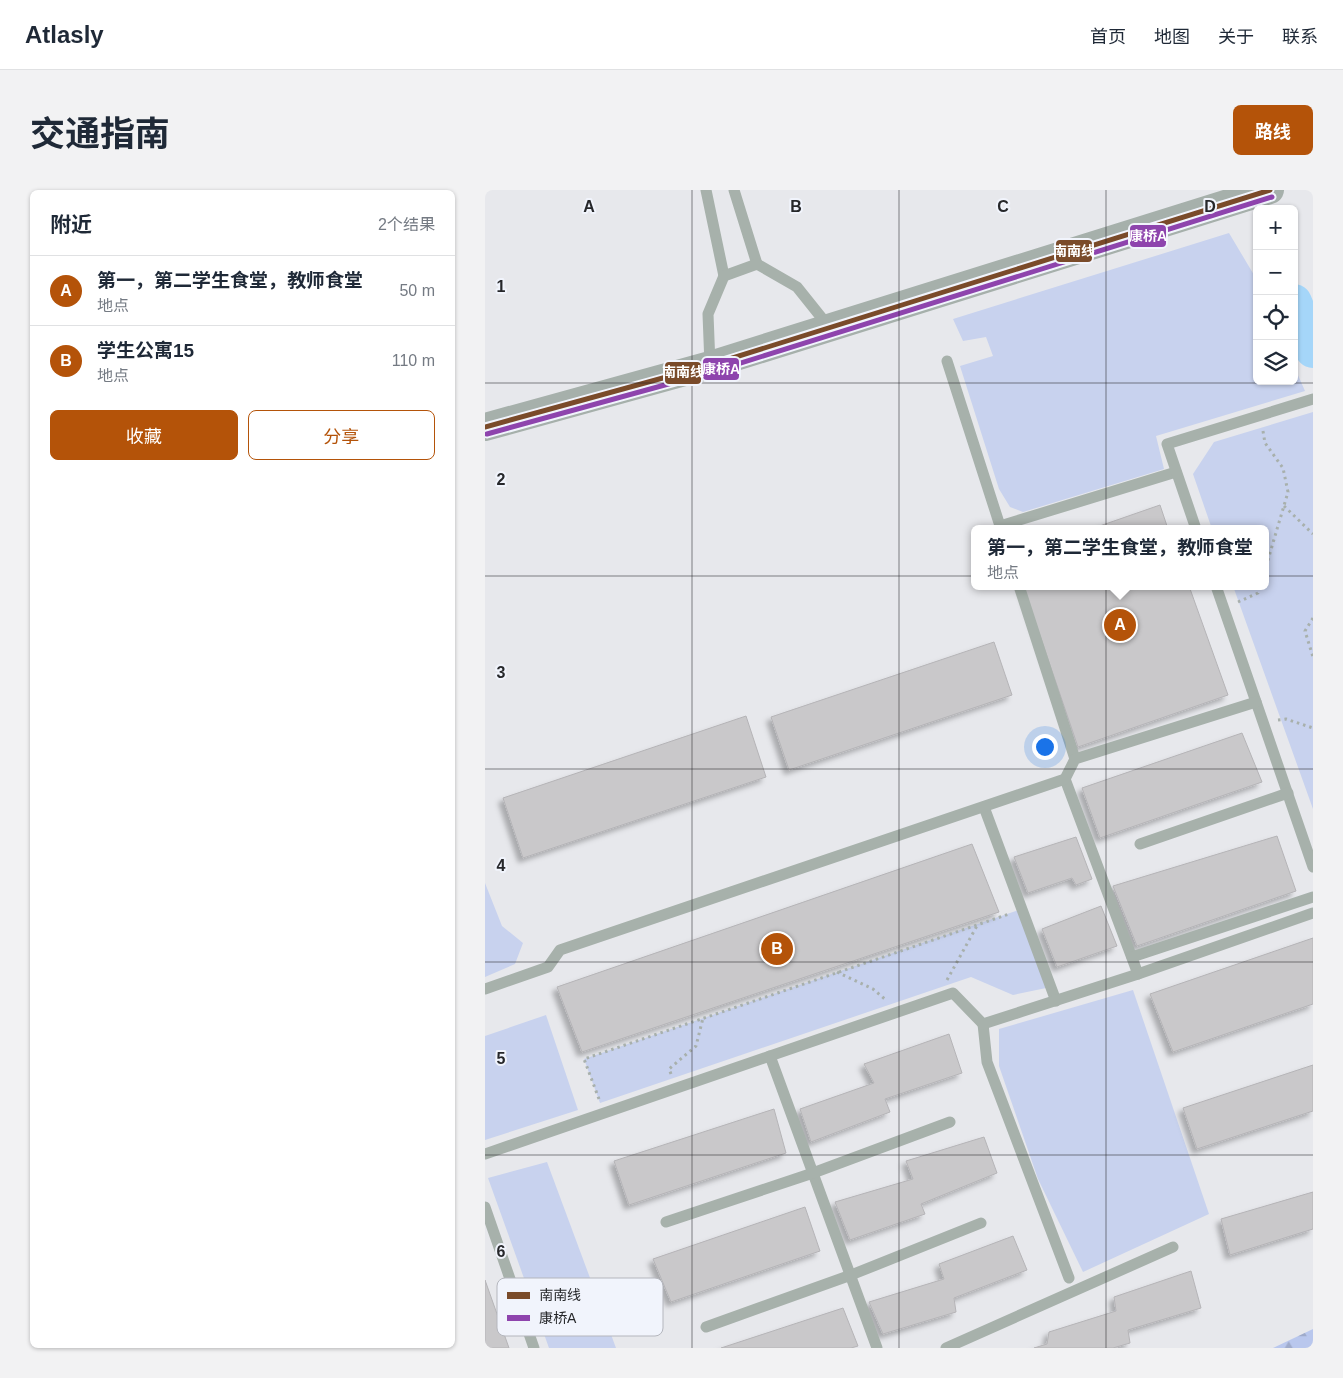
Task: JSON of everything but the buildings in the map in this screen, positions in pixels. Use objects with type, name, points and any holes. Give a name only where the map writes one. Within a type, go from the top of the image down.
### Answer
[{"type":"main road","points":[[485,426],[709,365],[1270,190]]},
{"type":"lane","points":[[706,190],[725,276],[708,314],[709,365]]},
{"type":"lane","points":[[734,190],[757,264],[797,287],[829,327]]},
{"type":"lane","points":[[725,276],[757,264]]},
{"type":"lane","points":[[947,361],[999,525]]},
{"type":"lane","points":[[1195,525],[1167,444],[1313,399]]},
{"type":"lane","points":[[1006,525],[1176,472]]},
{"type":"lane","points":[[1020,590],[1075,760]]},
{"type":"lane","points":[[1217,590],[1313,867]]},
{"type":"lane","points":[[485,989],[548,967],[559,950],[1065,779],[1075,760],[1256,702]]},
{"type":"lane","points":[[1065,779],[1138,974]]},
{"type":"lane","points":[[1140,844],[1288,793]]},
{"type":"lane","points":[[984,807],[1056,1001]]},
{"type":"lane","points":[[1132,957],[1313,897]]},
{"type":"lane","points":[[983,1024],[1138,974],[1313,914]]},
{"type":"lane","points":[[485,1154],[953,993],[983,1024],[987,1062],[1069,1278]]},
{"type":"lane","points":[[770,1056],[877,1348]]},
{"type":"lane","points":[[666,1222],[813,1174],[950,1122]]},
{"type":"lane","points":[[485,1207],[510,1278]]},
{"type":"lane","points":[[706,1327],[851,1275],[981,1223]]},
{"type":"lane","points":[[946,1348],[1173,1247]]},
{"type":"lane","points":[[530,1336],[534,1348]]},
{"type":"path","points":[[1260,416],[1265,443],[1283,468],[1288,492],[1269,557]]},
{"type":"path","points":[[1284,506],[1313,534]]},
{"type":"path","points":[[1223,608],[1258,593],[1259,590]]},
{"type":"path","points":[[1313,618],[1305,631],[1313,657]]},
{"type":"path","points":[[1263,722],[1286,720],[1313,728]]},
{"type":"path","points":[[604,1113],[584,1059],[1022,909]]},
{"type":"path","points":[[942,997],[948,975],[978,924]]},
{"type":"path","points":[[837,972],[873,989],[887,1001],[893,1014]]},
{"type":"path","points":[[676,1088],[669,1069],[696,1046],[703,1018]]},
{"type":"shaded area","points":[[1229,233],[1253,273],[1253,385],[1298,385],[1298,375],[1305,391],[1156,436],[1164,469],[1023,512],[1010,507],[999,489],[960,366],[993,356],[986,337],[963,341],[953,319]]},
{"type":"shaded area","points":[[1313,412],[1313,809],[1234,590],[1269,590],[1269,525],[1211,525],[1193,474],[1214,442]]},
{"type":"shaded area","points":[[485,883],[502,926],[523,943],[515,964],[485,977]]},
{"type":"shaded area","points":[[1022,909],[1051,987],[1013,995],[971,977],[600,1103],[584,1059]]},
{"type":"shaded area","points":[[1133,990],[1209,1214],[1083,1272],[1038,1179],[999,1066],[999,1029]]},
{"type":"shaded area","points":[[546,1015],[578,1110],[485,1140],[485,1036]]},
{"type":"shaded area","points":[[547,1162],[590,1278],[524,1278],[488,1178]]},
{"type":"shaded area","points":[[545,1336],[612,1336],[616,1348],[549,1348]]},
{"type":"green space","points":[[1313,1329],[1313,1348],[1273,1348]]},
{"type":"waterway","points":[[1298,312],[1313,350]]},
{"type":"transit line","name":"南南线","points":[[485,427],[710,365],[1270,190]]},
{"type":"transit line","name":"康桥A","points":[[487,434],[712,372],[1272,197]]},
{"type":"place","name":"第一，第二学生食堂，教师食堂","points":[[1120,625]]},
{"type":"place","name":"学生公寓15","points":[[777,949]]}]
